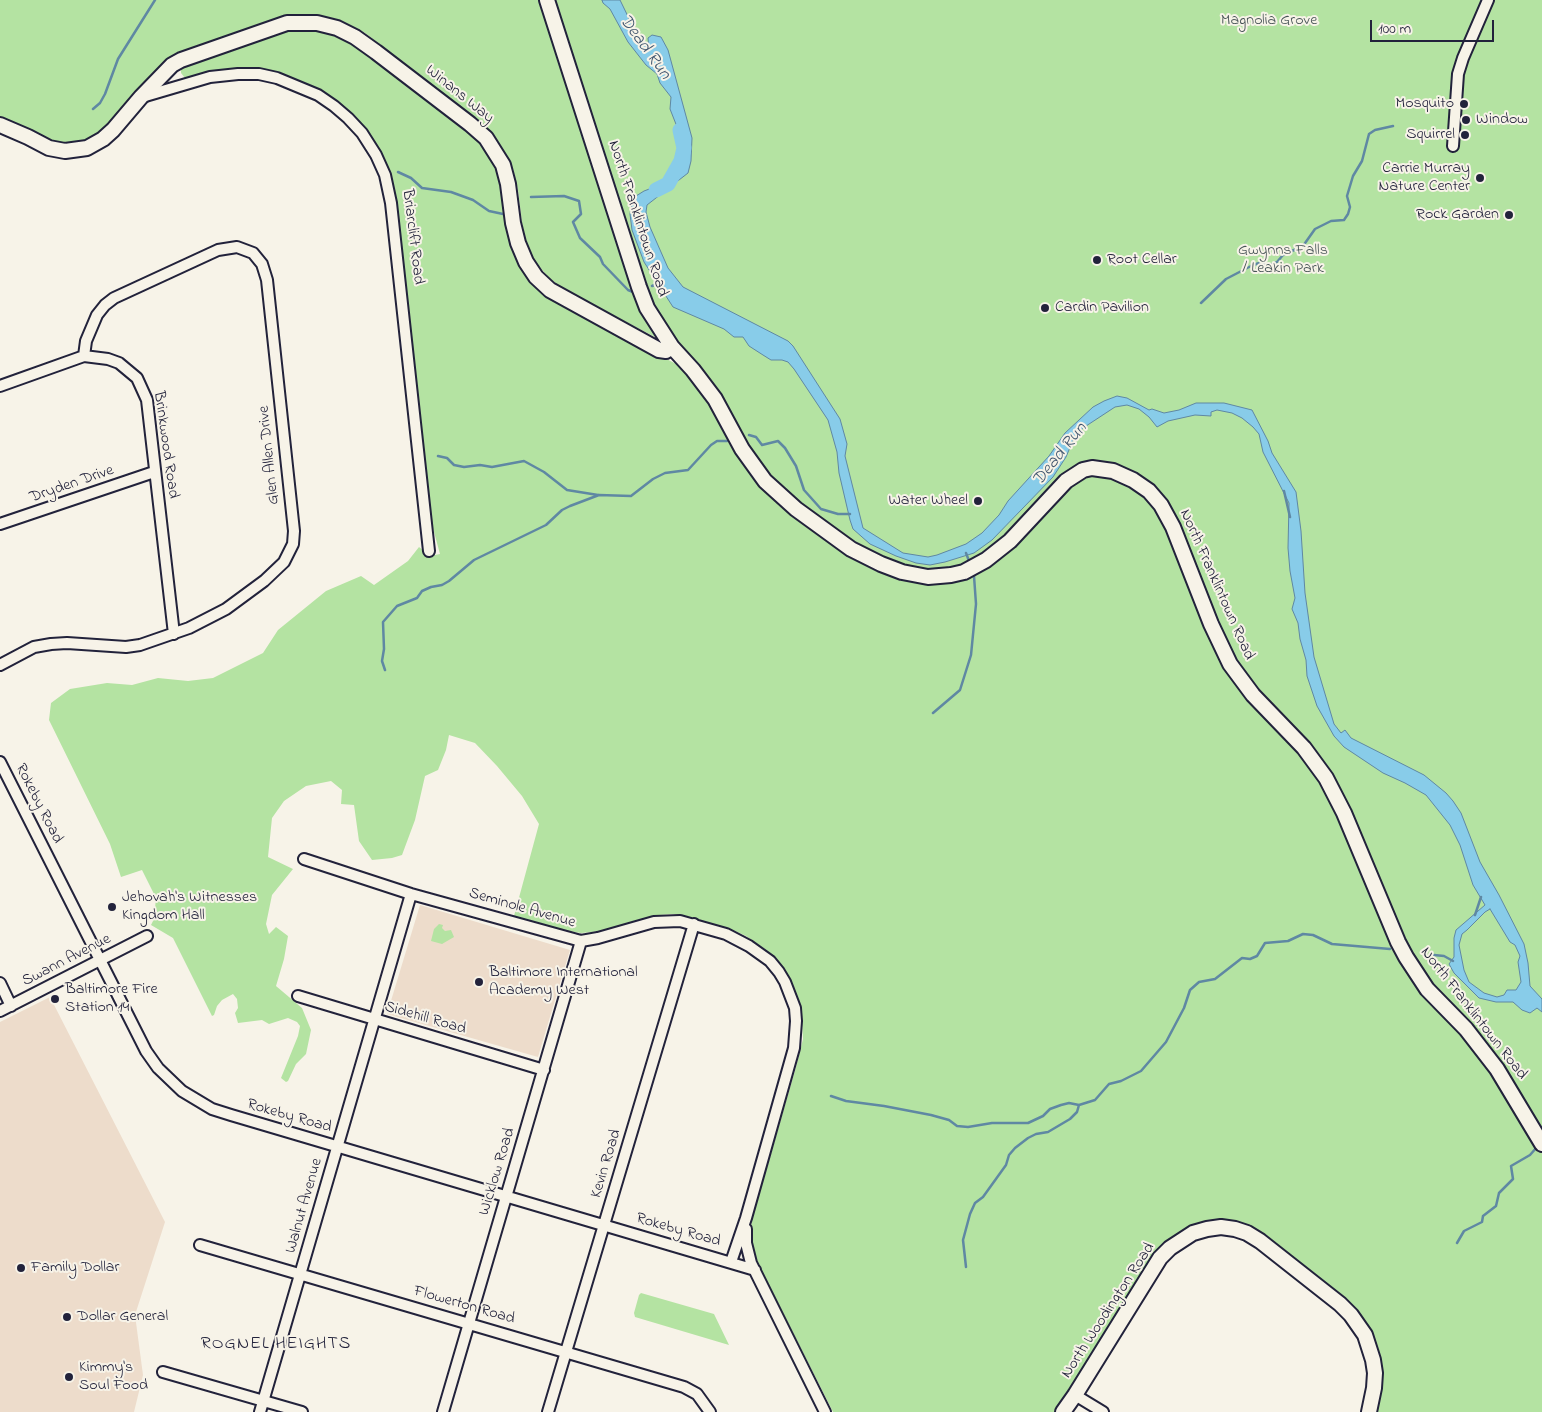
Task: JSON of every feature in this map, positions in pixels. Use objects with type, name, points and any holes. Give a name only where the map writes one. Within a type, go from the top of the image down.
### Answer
[{"type":"street","name":"North Franklintown Road","points":[[547,0],[639,287],[648,308],[667,347],[693,370],[715,399],[742,449],[765,481],[796,509],[851,549],[902,572],[928,577],[964,572],[998,551],[1066,481],[1083,470],[1092,468],[1113,471],[1133,480],[1149,491],[1161,505],[1173,527],[1211,624],[1230,664],[1253,695],[1304,748],[1326,778],[1344,812],[1406,957],[1427,989],[1466,1029],[1497,1069],[1542,1144]]},
{"type":"street","points":[[1453,146],[1458,74],[1488,0]]},
{"type":"street","name":"Winans Way","points":[[141,97],[172,66],[192,55],[287,23],[317,23],[337,28],[355,36],[486,138],[503,165],[518,243],[526,262],[536,276],[550,290],[567,300],[667,347]]},
{"type":"street","name":"Briarclift Road","points":[[141,97],[210,77],[259,74],[277,78],[311,92],[334,106],[362,133],[376,155],[385,175],[391,203],[429,551]]},
{"type":"street","points":[[0,125],[49,148],[65,151],[79,150],[87,148],[103,139],[125,117],[141,97]]},
{"type":"street","name":"Glen Allen Drive","points":[[0,665],[34,647],[67,643],[126,647],[140,645],[190,628],[226,609],[264,581],[284,562],[293,544],[294,531],[267,280],[262,264],[253,252],[237,247],[218,250],[128,290],[105,305],[96,315],[86,341],[84,356]]},
{"type":"street","name":"Brinkwood Road","points":[[0,386],[84,356],[108,359],[119,363],[137,378],[147,400],[174,634]]},
{"type":"street","name":"Dryden Drive","points":[[0,524],[154,472]]},
{"type":"street","name":"Rokeby Road","points":[[0,762],[146,1051],[158,1068],[182,1091],[212,1109],[755,1270]]},
{"type":"street","name":"Seminole Avenue","points":[[304,859],[411,894],[581,941],[654,922],[680,921],[726,934],[759,952],[779,972],[795,1008],[794,1048],[746,1218],[731,1262]]},
{"type":"street","name":"Walnut Avenue","points":[[260,1412],[411,894]]},
{"type":"street","name":"Kevin Road","points":[[548,1412],[694,924]]},
{"type":"street","name":"Swann Avenue","points":[[0,1012],[147,936]]},
{"type":"street","name":"Wicklow Road","points":[[443,1412],[581,941]]},
{"type":"street","points":[[0,983],[12,1006]]},
{"type":"street","name":"Sidehill Road","points":[[298,996],[544,1070]]},
{"type":"street","name":"Rokeby Road","points":[[746,1218],[746,1243],[755,1270],[825,1412]]},
{"type":"street","name":"North Woodington Road","points":[[1063,1412],[1160,1258],[1170,1248],[1193,1233],[1221,1227],[1241,1231],[1260,1241],[1340,1304],[1351,1315],[1361,1328],[1370,1347],[1375,1374],[1374,1388],[1368,1412]]},
{"type":"street","name":"Flowerton Road","points":[[200,1245],[684,1387],[697,1394],[710,1412]]},
{"type":"street","points":[[164,1372],[302,1412]]},
{"type":"street","points":[[1075,1395],[1103,1412]]},
{"type":"shaded area","name":"Baltimore International Academy West","points":[[420,905],[570,950],[538,1057],[387,1014]]},
{"type":"shaded area","points":[[50,997],[165,1222],[135,1315],[143,1375],[134,1412],[0,1412],[0,1022]]},
{"type":"green space","points":[[0,0],[543,0],[658,338],[563,289],[548,277],[535,261],[527,245],[513,169],[499,144],[476,119],[365,33],[337,19],[307,15],[281,17],[180,52],[152,73],[103,133],[88,141],[72,144],[56,142],[0,116]]},
{"type":"green space","name":"Gwynns Falls / Leakin Park","points":[[554,0],[1542,0],[1542,1134],[1428,981],[1401,936],[1360,834],[1233,659],[1222,638],[1179,526],[1163,496],[1151,484],[1135,473],[1109,462],[1083,464],[985,555],[961,567],[941,571],[921,570],[898,564],[864,550],[832,529],[784,491],[758,463],[715,387],[665,327],[651,302]]},
{"type":"green space","points":[[296,28],[318,29],[347,39],[472,133],[487,148],[503,182],[509,228],[562,304],[678,365],[700,383],[738,450],[861,558],[953,578],[1085,474],[1120,477],[1150,497],[1162,513],[1224,661],[1322,777],[1397,945],[1488,1061],[1542,1148],[1542,1412],[1374,1412],[1373,1338],[1355,1310],[1256,1231],[1195,1226],[1172,1238],[1156,1255],[1063,1404],[1056,1412],[833,1412],[758,1263],[751,1242],[750,1231],[753,1216],[803,1039],[801,1007],[789,977],[783,967],[765,949],[746,936],[690,917],[673,914],[659,915],[602,931],[581,933],[514,916],[539,824],[522,796],[475,743],[449,735],[446,750],[438,770],[425,776],[415,820],[402,855],[372,860],[359,841],[354,805],[341,804],[342,790],[331,781],[306,786],[284,801],[272,818],[268,857],[293,869],[272,895],[266,924],[269,934],[276,927],[288,936],[276,986],[302,1008],[311,1030],[306,1054],[296,1064],[288,1081],[286,1082],[281,1078],[298,1036],[300,1026],[297,1022],[288,1018],[269,1024],[262,1020],[238,1023],[235,1013],[238,1008],[237,999],[233,994],[222,1000],[212,1016],[173,938],[151,925],[154,919],[156,898],[142,870],[121,877],[110,844],[49,720],[51,703],[70,689],[107,683],[132,685],[158,678],[188,681],[213,678],[263,653],[278,630],[326,591],[361,576],[374,585],[408,561],[419,547],[430,556],[440,554],[431,521],[397,206],[386,165],[375,144],[358,121],[332,98],[314,87],[284,75],[258,69],[218,71],[185,78],[181,73],[183,66],[276,33]]},
{"type":"green space","points":[[439,924],[443,925],[442,928],[445,931],[451,930],[454,937],[442,944],[431,941],[434,929]]},
{"type":"green space","points":[[641,1293],[714,1314],[729,1345],[635,1317],[634,1313]]},
{"type":"water","name":"Dead Run","points":[[602,0],[620,0],[638,37],[649,50],[648,38],[652,35],[661,37],[668,50],[692,138],[691,161],[688,173],[647,205],[646,212],[650,227],[668,268],[683,287],[788,341],[793,346],[840,419],[847,444],[845,456],[863,528],[903,553],[928,557],[966,544],[982,533],[999,515],[1008,501],[1049,456],[1065,433],[1093,407],[1117,396],[1127,398],[1149,410],[1152,409],[1164,413],[1179,410],[1196,403],[1224,403],[1252,410],[1272,453],[1296,492],[1301,531],[1305,593],[1314,657],[1334,724],[1341,733],[1345,730],[1351,738],[1424,775],[1453,801],[1461,813],[1480,862],[1524,944],[1530,986],[1542,999],[1542,1012],[1537,1008],[1530,1013],[1522,1010],[1513,1002],[1496,1002],[1479,998],[1454,973],[1449,964],[1454,957],[1456,930],[1485,905],[1473,885],[1460,845],[1450,825],[1426,795],[1383,773],[1344,747],[1334,736],[1317,706],[1307,676],[1306,660],[1298,623],[1292,609],[1295,598],[1288,548],[1289,503],[1263,452],[1259,434],[1253,427],[1232,413],[1217,410],[1211,412],[1211,416],[1195,415],[1168,421],[1157,427],[1139,409],[1127,405],[1115,407],[1083,428],[1074,438],[1066,457],[1053,477],[992,540],[974,553],[930,565],[916,563],[896,556],[870,544],[853,529],[839,473],[837,452],[828,420],[794,369],[788,362],[771,360],[763,355],[749,346],[743,337],[734,337],[724,329],[673,307],[644,262],[632,230],[630,214],[632,202],[636,196],[668,182],[676,174],[683,164],[683,142],[670,109],[671,97],[660,83],[657,74],[646,65],[628,42],[610,9]],"holes":[[[1490,909],[1510,942],[1515,945],[1520,956],[1518,962],[1521,982],[1516,990],[1507,990],[1504,995],[1497,997],[1484,993],[1469,982],[1464,970],[1459,945],[1462,934]]]},
{"type":"waterway","points":[[93,109],[100,103],[118,59],[155,0]]},
{"type":"waterway","points":[[1201,303],[1226,279],[1259,263],[1270,265],[1277,262],[1283,255],[1303,246],[1315,229],[1331,221],[1344,220],[1350,207],[1347,196],[1353,176],[1362,161],[1369,134],[1375,130],[1393,126]]},
{"type":"waterway","name":"Dead Run","points":[[656,190],[668,184],[681,161],[684,148],[680,130]]},
{"type":"waterway","points":[[398,172],[411,178],[422,188],[451,192],[473,200],[489,211],[503,214]]},
{"type":"waterway","points":[[531,197],[564,196],[579,201],[581,214],[573,222],[580,238],[600,257],[603,264],[628,290],[633,292]]},
{"type":"waterway","points":[[652,286],[659,283]]},
{"type":"waterway","points":[[749,435],[756,437],[762,445],[778,441],[785,448],[796,466],[804,490],[821,509],[838,514],[850,514]]},
{"type":"waterway","points":[[385,670],[382,661],[384,649],[383,622],[397,606],[417,598],[422,591],[449,581],[474,560],[546,525],[562,510],[599,495],[631,496],[653,479],[665,473],[688,470],[711,445],[717,441],[727,441]]},
{"type":"waterway","points":[[438,456],[447,458],[454,465],[464,467],[480,465],[492,467],[524,461],[544,472],[567,490],[598,495]]},
{"type":"waterway","name":"Dead Run","points":[[1284,491],[1290,517]]},
{"type":"waterway","points":[[966,553],[969,561]]},
{"type":"waterway","points":[[933,713],[960,690],[971,655],[976,604],[974,576]]},
{"type":"waterway","name":"Dead Run","points":[[1475,915],[1481,897]]},
{"type":"waterway","points":[[831,1096],[846,1101],[931,1115],[949,1120],[957,1126],[968,1127],[992,1123],[1028,1123],[1043,1116],[1050,1109],[1061,1105],[1069,1103],[1079,1105],[1095,1100],[1109,1084],[1121,1081],[1141,1071],[1166,1042],[1184,1008],[1190,990],[1199,982],[1215,979],[1242,958],[1250,959],[1257,956],[1265,943],[1288,941],[1303,934],[1313,935],[1332,944],[1390,949]]},
{"type":"waterway","points":[[1434,955],[1444,956],[1453,961]]},
{"type":"waterway","points":[[966,1267],[963,1240],[975,1203],[983,1197],[1006,1165],[1009,1155],[1015,1148],[1028,1138],[1036,1134],[1048,1132],[1070,1119],[1077,1112],[1079,1105]]},
{"type":"waterway","points":[[1457,1243],[1464,1231],[1482,1222],[1483,1216],[1496,1206],[1499,1193],[1513,1179],[1511,1166],[1530,1155],[1537,1147]]},
{"type":"place","name":"Mosquito","points":[[1464,104]]},
{"type":"place","name":"Window","points":[[1466,120]]},
{"type":"place","name":"Squirrel","points":[[1465,135]]},
{"type":"place","name":"Carrie Murray Nature Center","points":[[1480,178]]},
{"type":"place","name":"Rock Garden","points":[[1509,215]]},
{"type":"place","name":"Root Cellar","points":[[1097,260]]},
{"type":"place","name":"Cardin Pavilion","points":[[1045,308]]},
{"type":"place","name":"Water Wheel","points":[[978,501]]},
{"type":"place","name":"Jehovah's Witnesses Kingdom Hall","points":[[112,907]]},
{"type":"place","name":"Baltimore International Academy West","points":[[479,982]]},
{"type":"place","name":"Baltimore Fire Station 14","points":[[55,999]]},
{"type":"place","name":"Family Dollar","points":[[21,1268]]},
{"type":"place","name":"Dollar General","points":[[67,1317]]},
{"type":"place","name":"Kimmy's Soul Food","points":[[69,1377]]},
{"type":"district","name":"ROGNEL HEIGHTS","points":[[276,1345]]},
{"type":"park label","name":"Magnolia Grove","points":[[1269,21]]}]
